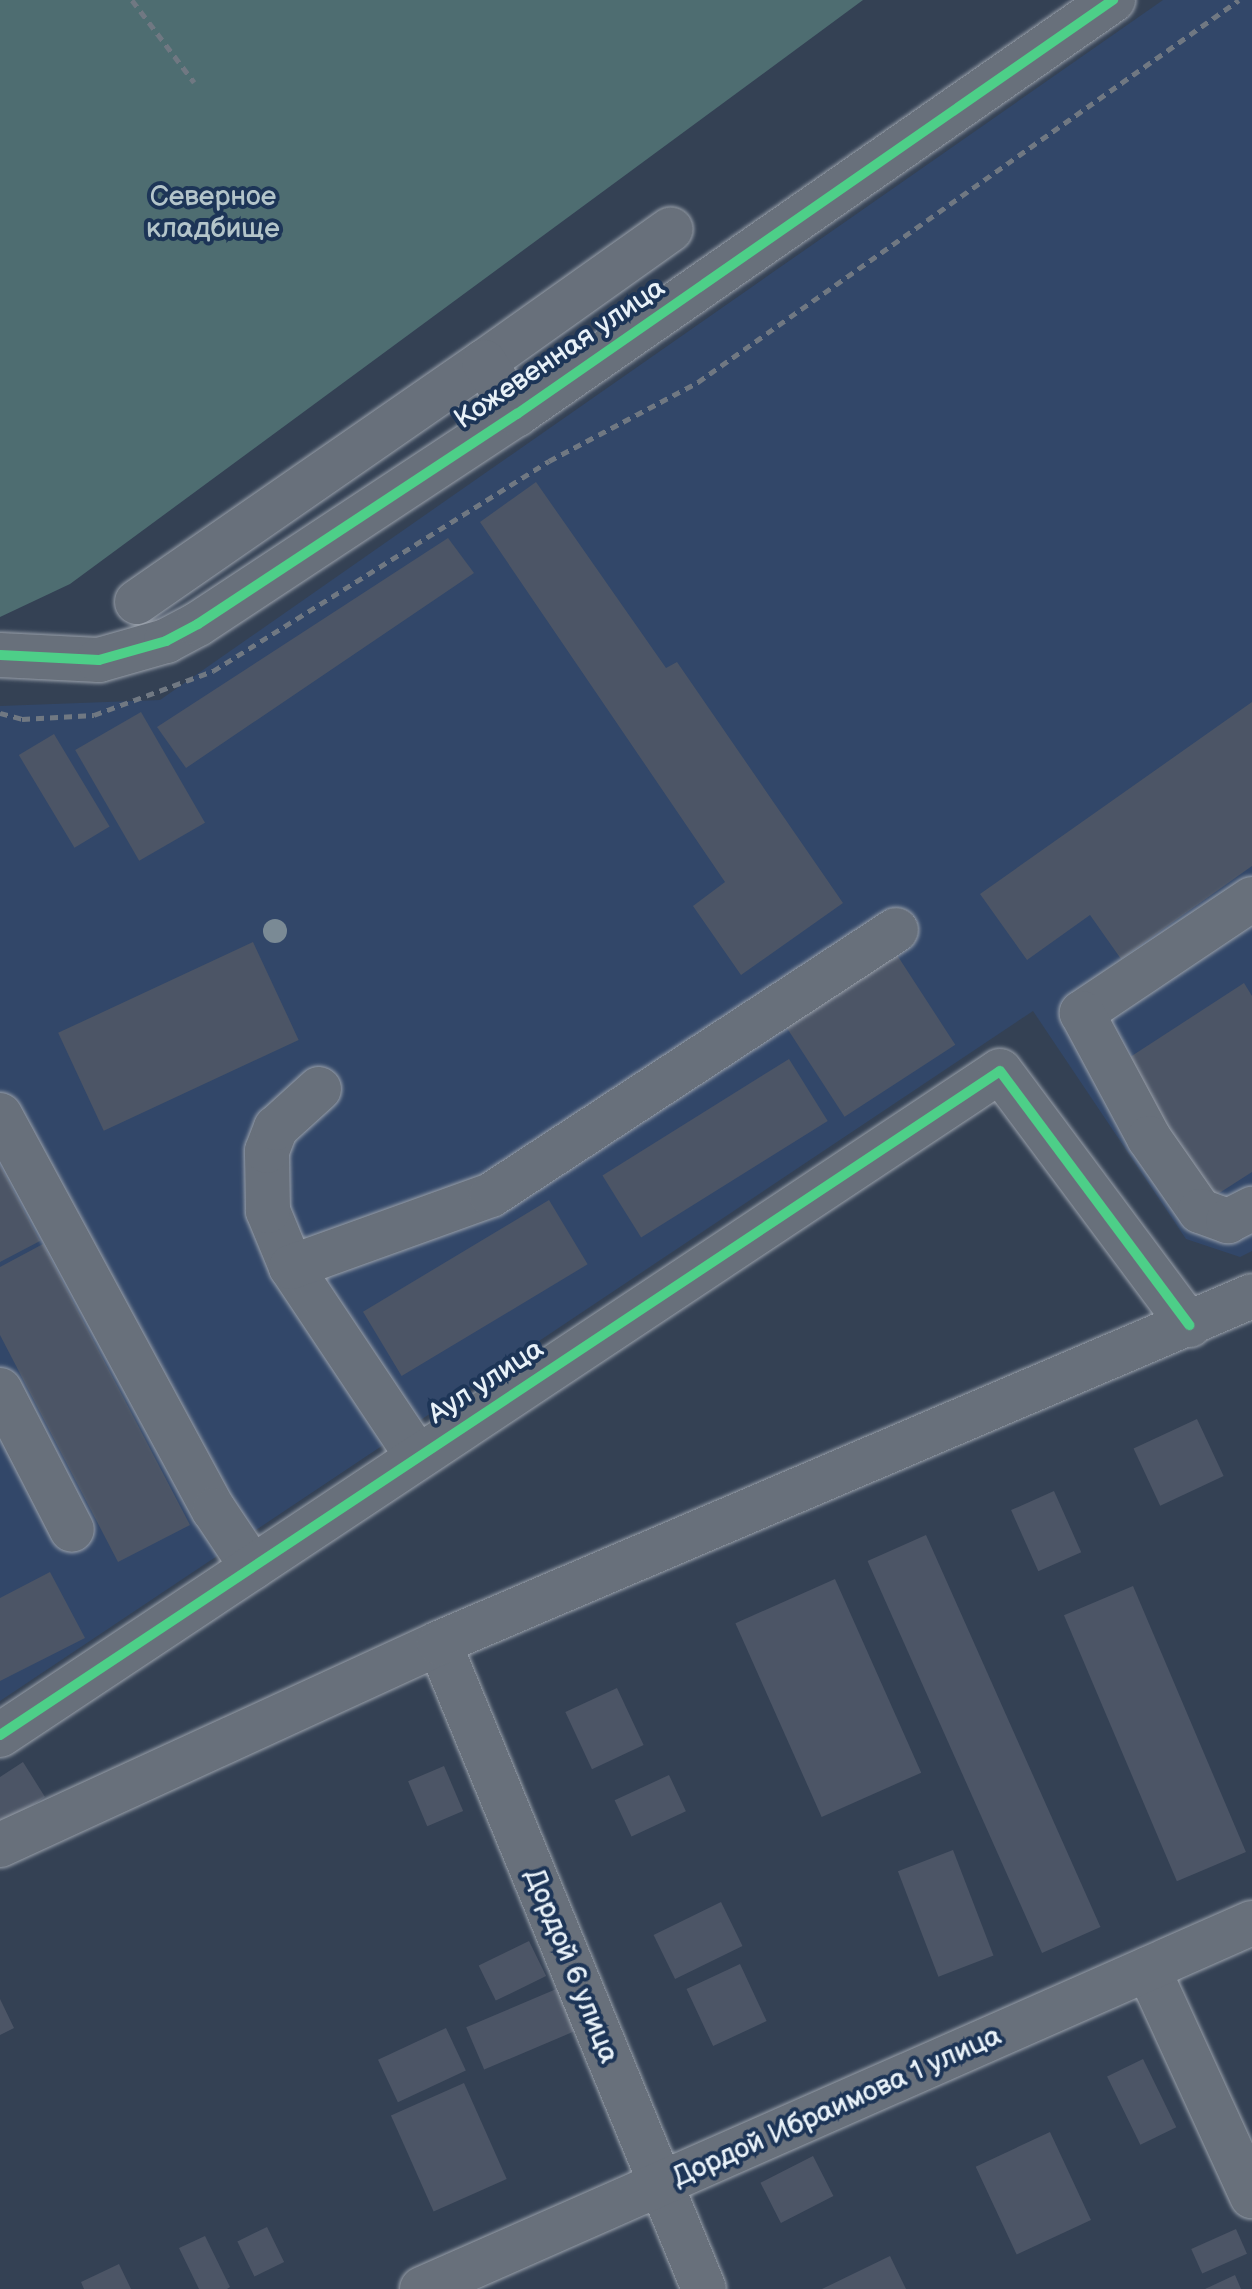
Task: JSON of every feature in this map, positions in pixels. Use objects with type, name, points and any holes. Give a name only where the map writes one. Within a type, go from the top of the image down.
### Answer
[{"type":"street","name":"Кожевенная улица","points":[[0,655],[99,660],[166,641],[517,414],[1113,0]]},
{"type":"street","points":[[137,602],[671,229]]},
{"type":"street","points":[[484,362],[517,414]]},
{"type":"street","points":[[1252,899],[1082,1013],[1149,1138],[1200,1211],[1228,1221],[1252,1209]]},
{"type":"street","points":[[291,1267],[491,1195],[896,930]]},
{"type":"street","name":"Аул улица","points":[[0,1735],[1000,1071],[1189,1325]]},
{"type":"street","points":[[319,1089],[276,1128],[267,1151],[268,1211],[291,1267],[417,1456]]},
{"type":"street","points":[[0,1115],[214,1510],[252,1567]]},
{"type":"street","points":[[0,1845],[439,1643],[1252,1296]]},
{"type":"street","points":[[0,1390],[72,1530]]},
{"type":"street","name":"Дордой 6 улица","points":[[439,1643],[704,2289]]},
{"type":"street","name":"Дордой Ибраимова 1 улица","points":[[422,2289],[1252,1923]]},
{"type":"street","points":[[1148,1969],[1252,2196]]},
{"type":"path","points":[[132,0],[194,82]]},
{"type":"path","points":[[0,713],[22,719],[94,715],[213,671],[549,461],[698,382],[1239,0]]},
{"type":"shaded area","points":[[1163,0],[1252,0],[1252,1251],[1240,1257],[1186,1239],[1033,1011],[0,1701],[0,706],[160,700]]},
{"type":"green space","name":"Северное кладбище","points":[[0,0],[863,0],[70,584],[0,617]]},
{"type":"building","points":[[536,482],[666,668],[677,662],[843,903],[741,975],[693,906],[725,882],[480,522]]},
{"type":"building","points":[[448,538],[474,573],[186,768],[157,727]]},
{"type":"building","points":[[1252,702],[1252,866],[1121,959],[1090,915],[1027,960],[980,894]]},
{"type":"building","points":[[141,712],[205,823],[139,861],[75,750]]},
{"type":"building","points":[[54,734],[110,827],[74,848],[19,755]]},
{"type":"building","points":[[253,942],[299,1040],[104,1131],[58,1033]]},
{"type":"building","points":[[897,955],[955,1045],[845,1117],[786,1027]]},
{"type":"building","points":[[1244,983],[1252,996],[1252,1172],[1213,1197],[1124,1061]]},
{"type":"building","points":[[789,1059],[828,1121],[641,1237],[602,1176]]},
{"type":"building","points":[[0,1165],[40,1241],[0,1262]]},
{"type":"building","points":[[549,1200],[588,1264],[402,1376],[363,1312]]},
{"type":"building","points":[[43,1244],[190,1525],[118,1562],[0,1335],[0,1267]]},
{"type":"building","points":[[1197,1419],[1224,1476],[1160,1506],[1134,1449]]},
{"type":"building","points":[[1054,1491],[1081,1552],[1038,1571],[1011,1510]]},
{"type":"building","points":[[926,1535],[1100,1927],[1042,1953],[868,1561]]},
{"type":"building","points":[[50,1572],[85,1638],[0,1681],[0,1598]]},
{"type":"building","points":[[835,1579],[921,1773],[822,1817],[735,1623]]},
{"type":"building","points":[[1133,1586],[1246,1852],[1177,1881],[1064,1615]]},
{"type":"building","points":[[617,1688],[644,1745],[592,1769],[565,1712]]},
{"type":"building","points":[[23,1762],[45,1797],[0,1826],[0,1777]]},
{"type":"building","points":[[444,1766],[463,1811],[427,1826],[408,1781]]},
{"type":"building","points":[[669,1775],[686,1811],[632,1837],[615,1800]]},
{"type":"building","points":[[953,1850],[993,1955],[938,1977],[898,1871]]},
{"type":"building","points":[[721,1902],[742,1946],[675,1979],[654,1935]]},
{"type":"building","points":[[529,1941],[546,1976],[496,2001],[479,1966]]},
{"type":"building","points":[[740,1964],[767,2021],[713,2046],[687,1989]]},
{"type":"building","points":[[561,1987],[579,2029],[484,2070],[466,2027]]},
{"type":"building","points":[[0,1999],[14,2028],[0,2035]]},
{"type":"building","points":[[446,2028],[466,2071],[398,2102],[378,2060]]},
{"type":"building","points":[[1143,2059],[1176,2127],[1140,2145],[1107,2077]]},
{"type":"building","points":[[464,2083],[507,2179],[434,2211],[391,2116]]},
{"type":"building","points":[[1050,2132],[1091,2220],[1017,2255],[976,2167]]},
{"type":"building","points":[[813,2156],[833,2196],[781,2223],[760,2183]]},
{"type":"building","points":[[267,2227],[284,2262],[254,2277],[237,2241]]},
{"type":"building","points":[[1236,2229],[1247,2254],[1202,2274],[1191,2249]]},
{"type":"building","points":[[205,2236],[230,2287],[227,2289],[199,2289],[179,2248]]},
{"type":"building","points":[[890,2256],[906,2289],[822,2289]]},
{"type":"building","points":[[119,2264],[131,2289],[84,2289],[81,2282]]},
{"type":"building","points":[[1235,2275],[1241,2289],[1205,2289]]},
{"type":"cycle path","points":[[0,655],[99,660],[166,641],[198,624],[517,414],[1113,0]]},
{"type":"cycle path","points":[[0,1735],[1000,1071],[1189,1325]]}]
